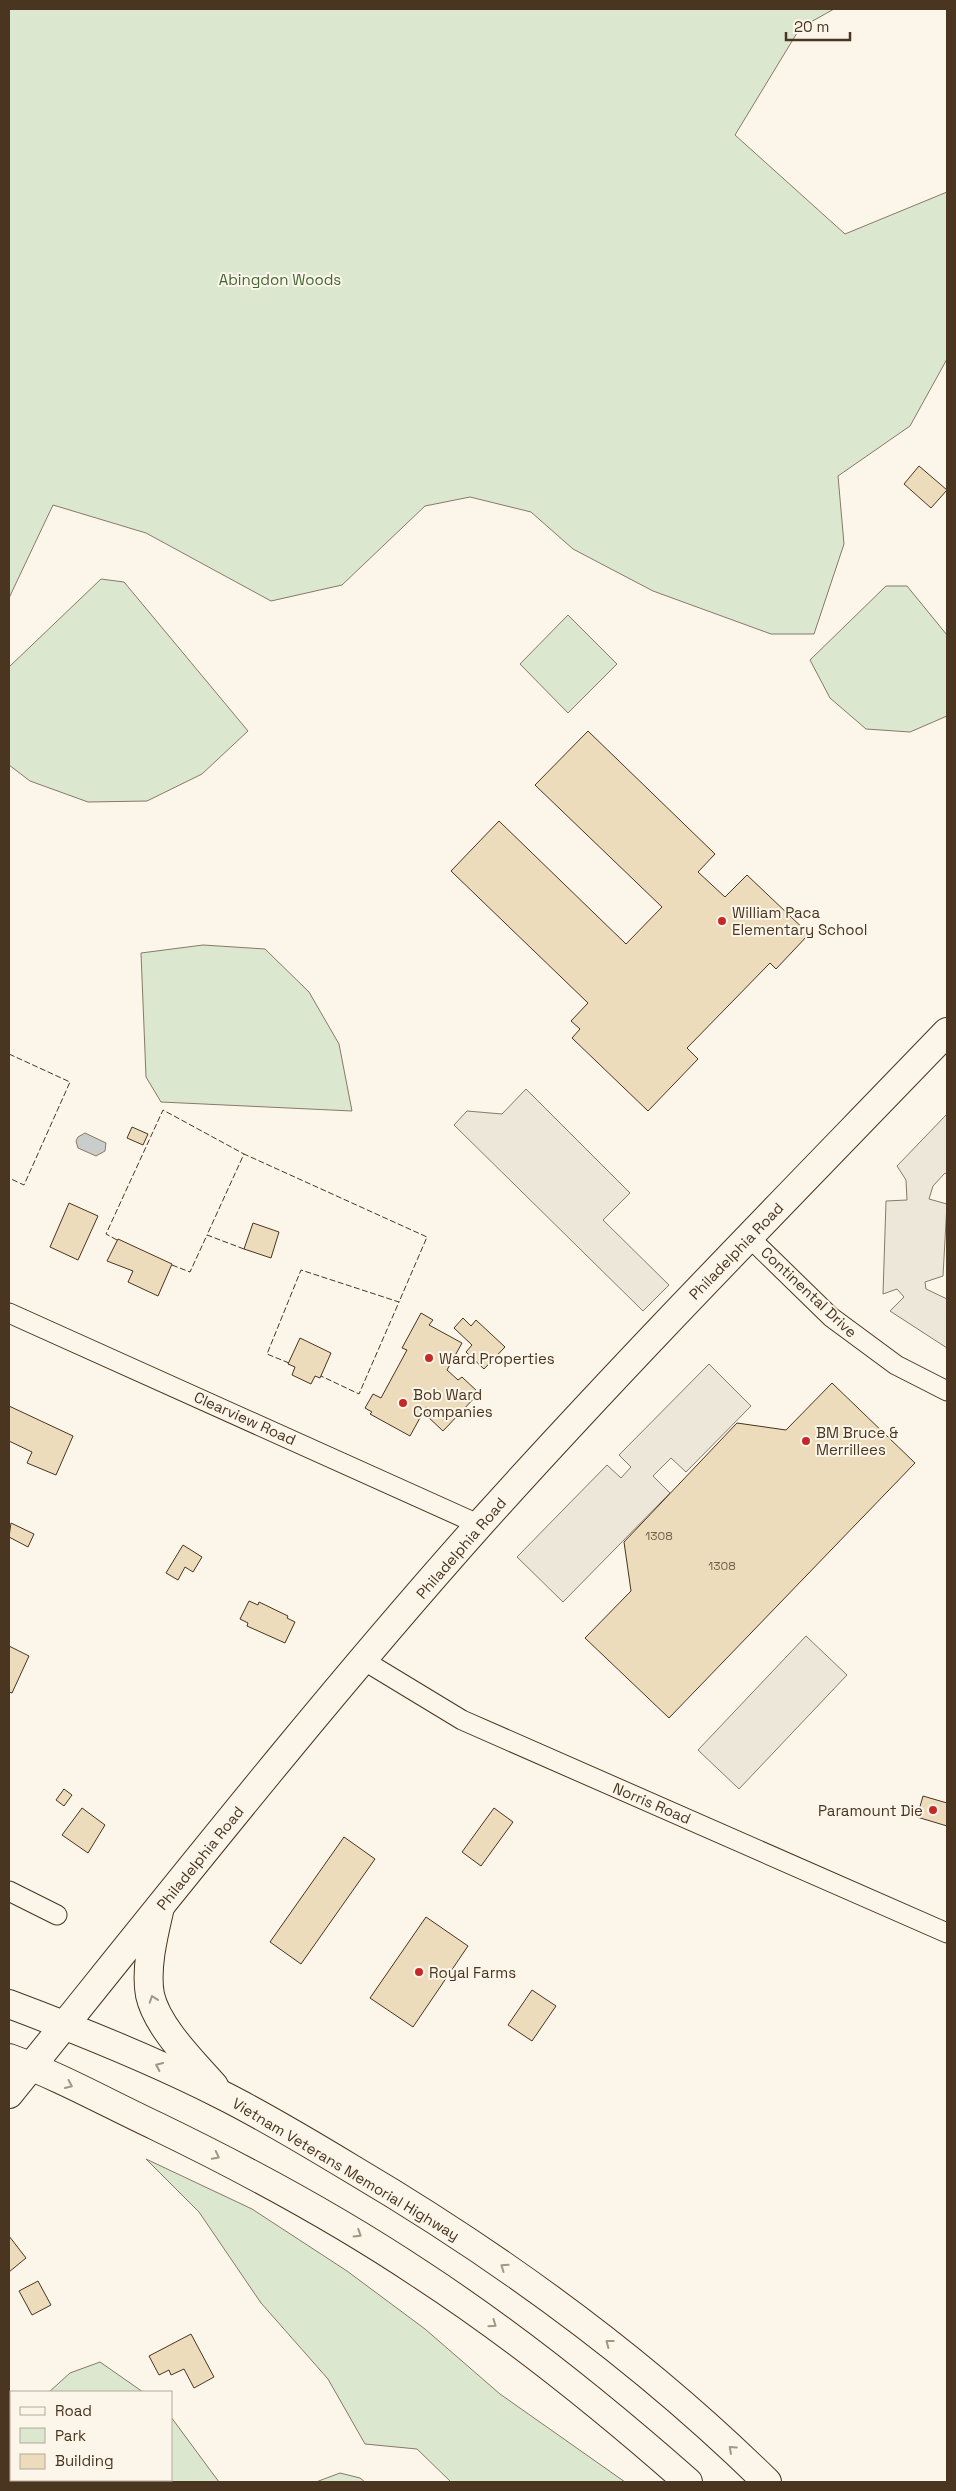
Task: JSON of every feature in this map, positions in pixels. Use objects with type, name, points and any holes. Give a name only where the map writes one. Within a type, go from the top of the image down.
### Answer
[{"type":"main road","name":"Philadelphia Road","points":[[9,2094],[20,2062],[65,2025],[363,1660],[480,1525],[578,1417],[749,1236],[947,1032]]},
{"type":"main road","points":[[160,1907],[151,1945],[150,1995],[162,2022],[184,2052],[221,2095]]},
{"type":"main road","name":"Vietnam Veterans Memorial Highway","points":[[9,2004],[65,2025],[221,2095],[295,2135],[446,2225],[620,2352],[687,2408],[768,2482]]},
{"type":"main road","points":[[20,2062],[270,2183],[421,2274],[524,2346],[613,2415],[688,2482]]},
{"type":"street","name":"Continental Drive","points":[[749,1236],[831,1317],[896,1365],[947,1391]]},
{"type":"street","name":"Clearview Road","points":[[9,1313],[480,1525]]},
{"type":"street","name":"Norris Road","points":[[363,1660],[462,1720],[947,1933]]},
{"type":"street","points":[[9,1892],[57,1915]]},
{"type":"green space","name":"Abingdon Woods","points":[[9,9],[834,9],[800,28],[735,135],[845,234],[947,192],[947,359],[910,426],[838,476],[844,544],[814,634],[771,634],[653,591],[573,549],[531,512],[470,497],[425,506],[342,585],[271,601],[146,533],[53,505],[9,598]]},
{"type":"green space","points":[[101,579],[124,582],[248,731],[202,774],[147,801],[88,802],[30,781],[9,765],[9,667]]},
{"type":"green space","points":[[886,586],[907,586],[947,635],[947,716],[910,732],[866,729],[830,698],[810,660]]},
{"type":"green space","points":[[568,615],[617,664],[568,713],[520,664]]},
{"type":"green space","points":[[203,945],[265,949],[309,992],[339,1044],[352,1111],[161,1102],[146,1077],[141,953]]},
{"type":"green space","points":[[146,2159],[252,2209],[347,2271],[425,2329],[500,2394],[625,2482],[451,2482],[417,2449],[365,2444],[328,2379],[261,2303],[199,2212]]},
{"type":"green space","points":[[100,2362],[142,2391],[50,2391],[70,2373]]},
{"type":"green space","points":[[172,2418],[219,2482],[111,2482],[172,2481]]},
{"type":"green space","points":[[340,2473],[360,2478],[365,2482],[316,2482]]},
{"type":"shaded area","points":[[526,1089],[630,1193],[603,1220],[669,1285],[643,1311],[454,1125],[467,1111],[502,1114]]},
{"type":"shaded area","points":[[947,1114],[947,1175],[945,1173],[933,1186],[929,1199],[947,1204],[943,1276],[925,1282],[926,1289],[947,1299],[947,1348],[890,1311],[904,1297],[897,1289],[883,1294],[886,1201],[907,1200],[906,1180],[897,1166]]},
{"type":"shaded area","points":[[85,1133],[106,1143],[105,1151],[96,1156],[78,1148],[76,1141],[78,1137]]},
{"type":"shaded area","points":[[709,1364],[751,1406],[686,1472],[671,1458],[653,1476],[670,1493],[563,1602],[517,1557],[607,1465],[621,1478],[631,1467],[619,1455]]},
{"type":"shaded area","points":[[806,1636],[847,1675],[739,1789],[698,1750]]},
{"type":"building","points":[[919,466],[947,490],[931,508],[904,484]]},
{"type":"building","name":"William Paca Elementary School","points":[[588,731],[715,854],[698,872],[725,897],[747,875],[809,934],[776,969],[770,963],[687,1048],[698,1059],[648,1111],[572,1038],[580,1029],[571,1021],[588,1003],[451,871],[499,821],[626,944],[662,907],[535,785]]},
{"type":"building","points":[[132,1127],[148,1134],[143,1145],[127,1138]]},
{"type":"building","points":[[69,1203],[98,1216],[78,1260],[50,1247]]},
{"type":"building","points":[[253,1223],[279,1232],[271,1258],[244,1249]]},
{"type":"building","points":[[118,1239],[172,1264],[158,1296],[128,1282],[133,1271],[107,1261]]},
{"type":"building","points":[[421,1313],[433,1320],[429,1325],[462,1343],[447,1370],[458,1380],[462,1377],[479,1393],[443,1431],[426,1415],[430,1410],[426,1407],[410,1436],[370,1414],[372,1412],[365,1408],[373,1394],[381,1398],[407,1350],[402,1348]]},
{"type":"building","points":[[463,1318],[471,1326],[476,1320],[505,1347],[484,1369],[466,1352],[472,1345],[454,1328]]},
{"type":"building","points":[[300,1338],[331,1353],[320,1378],[315,1376],[311,1384],[292,1375],[295,1367],[288,1364]]},
{"type":"building","points":[[832,1383],[915,1463],[669,1718],[585,1638],[631,1591],[624,1542],[737,1423],[786,1430]]},
{"type":"building","points":[[9,1406],[73,1436],[56,1475],[27,1463],[32,1452],[9,1441]]},
{"type":"building","points":[[11,1523],[34,1534],[28,1547],[9,1537]]},
{"type":"building","points":[[183,1545],[202,1557],[193,1572],[185,1567],[178,1580],[166,1573]]},
{"type":"building","points":[[249,1601],[258,1605],[259,1602],[288,1616],[287,1618],[295,1622],[285,1643],[247,1626],[248,1623],[240,1619]]},
{"type":"building","points":[[9,1646],[29,1656],[12,1693],[9,1692]]},
{"type":"building","points":[[64,1789],[72,1795],[64,1806],[56,1800]]},
{"type":"building","name":"Paramount Die","points":[[923,1796],[947,1803],[947,1826],[917,1817]]},
{"type":"building","points":[[82,1808],[105,1825],[88,1853],[62,1835]]},
{"type":"building","points":[[494,1808],[513,1822],[481,1866],[462,1852]]},
{"type":"building","points":[[344,1837],[375,1859],[301,1964],[270,1942]]},
{"type":"building","name":"Royal Farms","points":[[426,1917],[468,1946],[413,2027],[370,1998]]},
{"type":"building","points":[[532,1990],[556,2006],[532,2041],[508,2025]]},
{"type":"building","points":[[9,2236],[26,2258],[9,2272]]},
{"type":"building","points":[[38,2281],[51,2305],[32,2315],[19,2291]]},
{"type":"building","points":[[191,2334],[214,2377],[194,2388],[184,2369],[171,2375],[169,2370],[159,2375],[149,2356]]},
{"type":"fence","points":[[9,1054],[70,1082],[24,1185],[9,1178]]},
{"type":"fence","points":[[117,1240],[106,1234],[163,1110],[244,1154]]},
{"type":"fence","points":[[244,1249],[207,1235],[244,1154],[427,1237],[399,1302]]},
{"type":"fence","points":[[172,1265],[190,1272],[207,1235]]},
{"type":"fence","points":[[289,1363],[267,1354],[301,1270],[399,1302],[359,1394],[321,1376]]},
{"type":"place","name":"William Paca Elementary School","points":[[722,921]]},
{"type":"place","name":"Ward Properties","points":[[429,1358]]},
{"type":"place","name":"Bob Ward Companies","points":[[403,1403]]},
{"type":"place","name":"BM Bruce & Merrillees","points":[[806,1441]]},
{"type":"place","name":"Paramount Die","points":[[933,1810]]},
{"type":"place","name":"Royal Farms","points":[[419,1972]]}]
